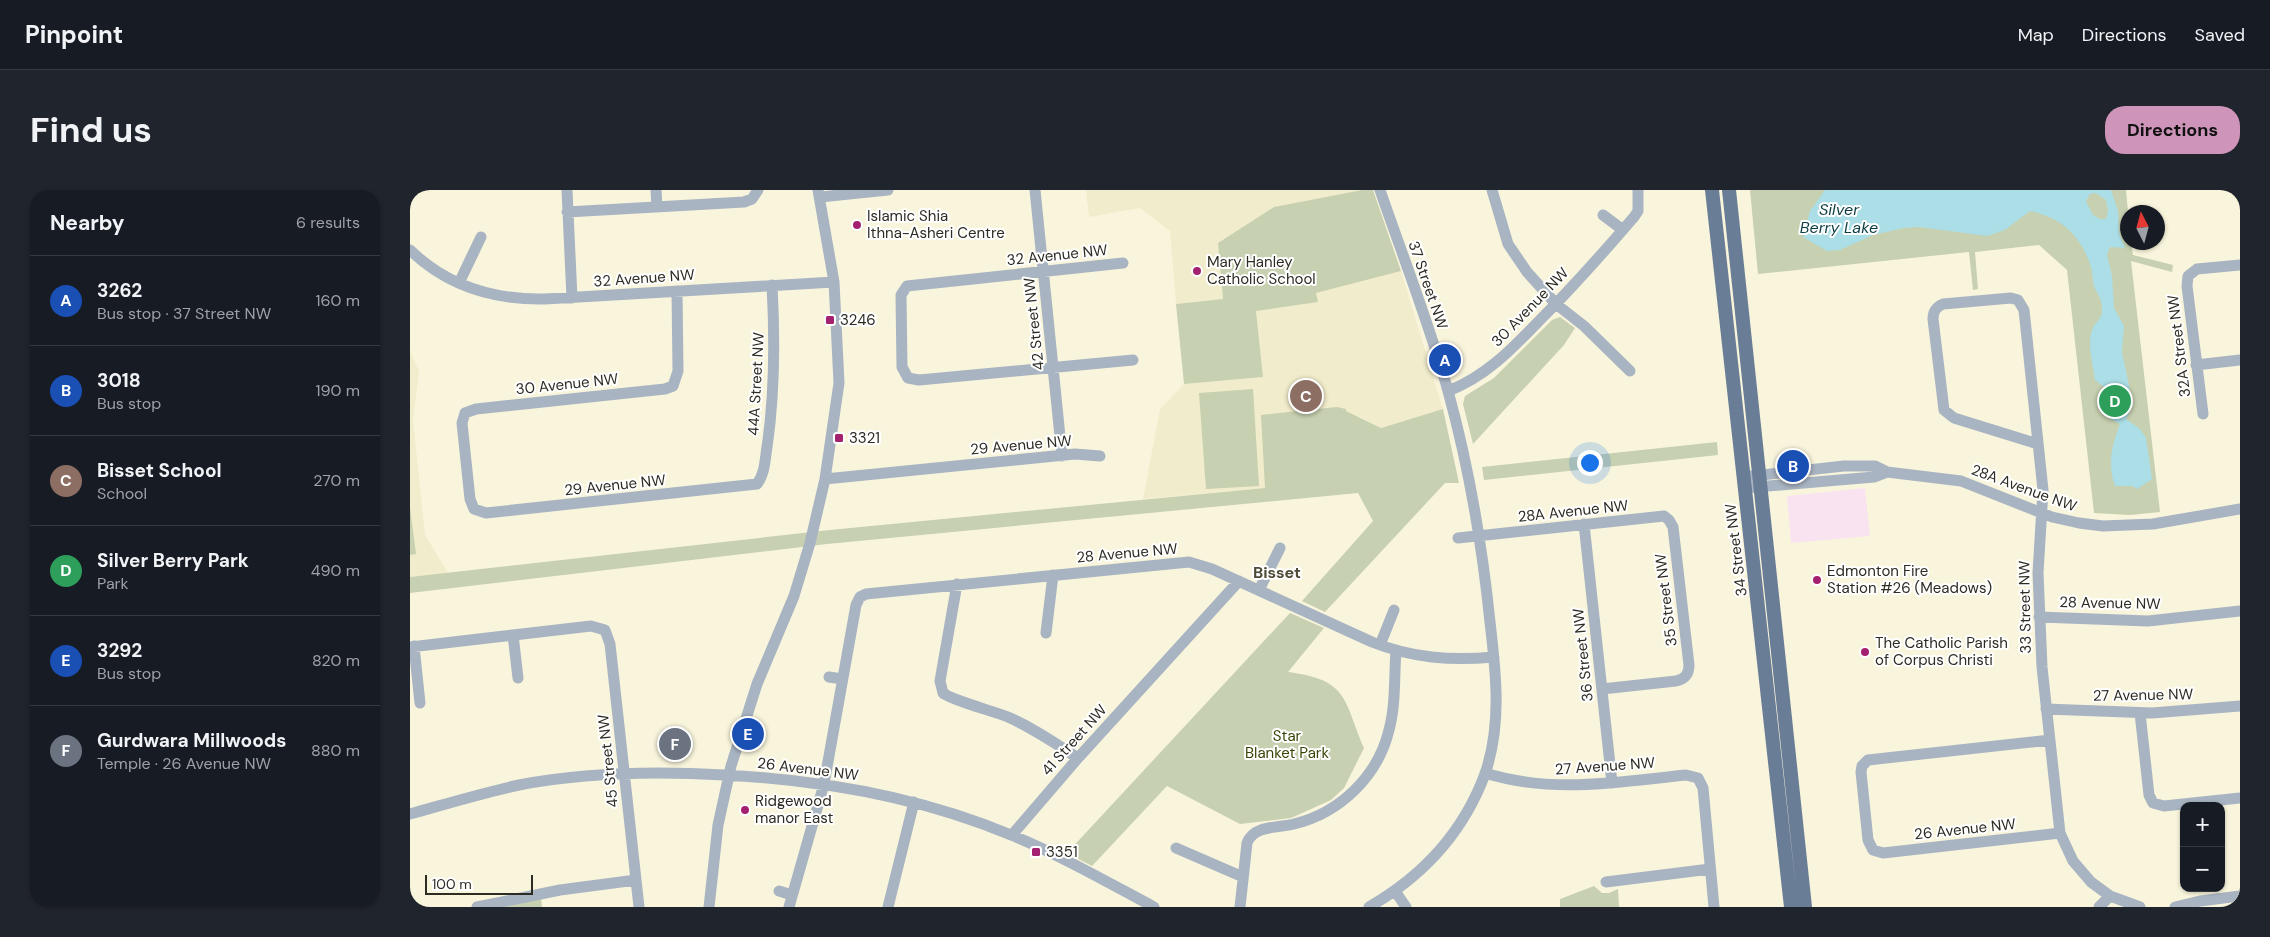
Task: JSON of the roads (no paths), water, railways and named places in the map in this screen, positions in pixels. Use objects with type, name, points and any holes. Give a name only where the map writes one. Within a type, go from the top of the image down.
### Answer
[{"type":"main road","name":"34 Street NW","points":[[1712,190],[1791,907]]},
{"type":"main road","name":"34 Street NW","points":[[1730,190],[1805,907]]},
{"type":"street","points":[[567,190],[572,298]]},
{"type":"street","points":[[656,190],[657,207]]},
{"type":"street","points":[[567,212],[744,202],[752,200],[758,190]]},
{"type":"street","points":[[709,907],[716,835],[729,775],[749,706],[794,596],[810,543],[825,479],[839,383],[834,282],[819,194],[883,190]]},
{"type":"street","name":"42 Street NW","points":[[1035,190],[1062,456]]},
{"type":"street","name":"37 Street NW","points":[[1380,190],[1448,391],[1468,472],[1480,536],[1494,657],[1496,710],[1492,744],[1485,773],[1467,813],[1446,844],[1423,869],[1396,891]]},
{"type":"street","points":[[1492,190],[1508,244],[1527,272],[1556,304],[1584,326],[1630,371]]},
{"type":"street","name":"30 Avenue NW","points":[[1448,391],[1464,385],[1485,372],[1507,354],[1556,304],[1635,216],[1639,203],[1638,190]]},
{"type":"street","points":[[1603,214],[1623,230]]},
{"type":"street","points":[[458,283],[481,237]]},
{"type":"street","name":"32 Avenue NW","points":[[410,250],[433,269],[458,283],[490,294],[518,299],[572,298],[834,282]]},
{"type":"street","name":"32 Avenue NW","points":[[1053,367],[913,380],[906,376],[902,362],[901,295],[904,288],[910,285],[1123,263]]},
{"type":"street","name":"32A Street NW","points":[[2203,414],[2187,286],[2189,274],[2202,268],[2240,265]]},
{"type":"street","name":"44A Street NW","points":[[758,482],[763,472],[772,408],[775,351],[772,285]]},
{"type":"street","name":"30 Avenue NW","points":[[474,509],[469,496],[462,423],[468,411],[666,389],[675,383],[678,371],[677,291]]},
{"type":"street","name":"33 Street NW","points":[[2038,444],[1954,418],[1947,414],[1942,404],[1933,319],[1935,309],[1943,304],[2006,298],[2018,300],[2024,310],[2043,490],[2040,513],[2039,617],[2046,709],[2060,833],[2068,852],[2078,868],[2091,882],[2110,896],[2140,907]]},
{"type":"street","points":[[1053,367],[1133,360]]},
{"type":"street","points":[[2196,365],[2240,360]]},
{"type":"street","name":"29 Avenue NW","points":[[825,479],[1078,454],[1100,456]]},
{"type":"street","name":"28A Avenue NW","points":[[1744,483],[1874,477],[1887,472],[1961,482],[2040,513],[2079,523],[2119,527],[2153,524],[2240,509]]},
{"type":"street","name":"29 Avenue NW","points":[[474,509],[486,513],[750,486],[758,482]]},
{"type":"street","name":"28A Avenue NW","points":[[1480,536],[1664,516],[1670,520]]},
{"type":"street","name":"35 Street NW","points":[[1602,690],[1676,681],[1686,676],[1689,664],[1673,527],[1670,520]]},
{"type":"street","name":"36 Street NW","points":[[1584,524],[1612,782]]},
{"type":"street","points":[[1458,538],[1480,536]]},
{"type":"street","points":[[1259,590],[1280,548]]},
{"type":"street","name":"28 Avenue NW","points":[[842,679],[856,605],[860,597],[871,592],[1182,562],[1203,566],[1380,645],[1396,650],[1453,660],[1494,657]]},
{"type":"street","points":[[1046,633],[1053,575]]},
{"type":"street","name":"41 Street NW","points":[[1012,835],[1156,664],[1239,581]]},
{"type":"street","points":[[957,584],[940,681],[943,693],[950,698],[984,708],[1023,724],[1078,758]]},
{"type":"street","points":[[1380,645],[1394,610]]},
{"type":"street","name":"28 Avenue NW","points":[[2039,617],[2148,621],[2240,611]]},
{"type":"street","name":"45 Street NW","points":[[513,635],[591,626],[605,630],[610,640],[625,773],[641,887],[639,907]]},
{"type":"street","points":[[420,703],[412,647],[513,635],[518,678]]},
{"type":"street","points":[[1240,907],[1247,843],[1252,835],[1262,830],[1295,824],[1317,817],[1348,796],[1369,773],[1383,747],[1390,728],[1396,650]]},
{"type":"street","points":[[789,907],[824,784],[842,679],[829,677]]},
{"type":"street","name":"27 Avenue NW","points":[[2046,709],[2140,713],[2240,706]]},
{"type":"street","points":[[2140,713],[2149,795],[2157,805],[2164,806],[2240,798]]},
{"type":"street","name":"26 Avenue NW","points":[[2050,740],[1872,759],[1864,763],[1861,772],[1868,840],[1873,850],[1883,853],[2060,833]]},
{"type":"street","name":"26 Avenue NW","points":[[410,814],[519,785],[564,778],[625,773],[729,775],[824,784],[914,802],[1012,835],[1154,907]]},
{"type":"street","name":"27 Avenue NW","points":[[1485,773],[1509,780],[1541,785],[1570,786],[1686,775],[1698,778],[1703,788],[1710,869]]},
{"type":"street","points":[[888,907],[914,802]]},
{"type":"street","points":[[1176,848],[1243,877]]},
{"type":"street","points":[[1606,882],[1710,869],[1714,907]]},
{"type":"street","points":[[477,907],[552,891],[641,887]]},
{"type":"street","points":[[1369,907],[1396,891],[1406,907]]},
{"type":"street","points":[[779,892],[792,895]]},
{"type":"street","points":[[2099,907],[2110,896]]},
{"type":"street","points":[[2175,907],[2200,901],[2240,896]]},
{"type":"water","name":"Silver Berry Lake","points":[[1825,190],[2111,190],[2118,211],[2120,248],[2110,247],[2107,255],[2112,276],[2114,308],[2124,326],[2122,352],[2133,405],[2126,419],[2140,429],[2146,438],[2152,479],[2137,489],[2133,486],[2115,486],[2111,470],[2111,455],[2120,424],[2107,417],[2104,387],[2095,380],[2090,348],[2092,330],[2102,313],[2100,297],[2094,286],[2091,267],[2082,246],[2069,230],[2061,224],[2052,218],[2030,211],[2005,230],[1987,236],[1919,227],[1904,228],[1873,235],[1840,250],[1827,251],[1803,237],[1810,211]],"holes":[[[2096,193],[2106,200],[2108,211],[2106,219],[2100,219],[2093,215],[2086,201],[2090,194]]]},
{"type":"place","name":"Islamic Shia Ithna-Asheri Centre","points":[[857,225]]},
{"type":"place","name":"Mary Hanley Catholic School","points":[[1197,271]]},
{"type":"place","name":"3246","points":[[830,320]]},
{"type":"place","name":"3262","points":[[1445,360]]},
{"type":"place","name":"Bisset School","points":[[1306,396]]},
{"type":"place","name":"Silver Berry Park","points":[[2115,401]]},
{"type":"place","name":"3321","points":[[839,438]]},
{"type":"place","name":"3018","points":[[1793,466]]},
{"type":"place","name":"Edmonton Fire Station #26 (Meadows)","points":[[1817,580]]},
{"type":"place","name":"The Catholic Parish of Corpus Christi","points":[[1865,652]]},
{"type":"place","name":"3292","points":[[748,734]]},
{"type":"place","name":"Gurdwara Millwoods","points":[[675,744]]},
{"type":"place","name":"Ridgewood manor East","points":[[745,810]]},
{"type":"place","name":"3351","points":[[1036,852]]},
{"type":"district","name":"Bisset","points":[[1277,572]]},
{"type":"park label","name":"Star Blanket Park","points":[[1287,744]]}]
